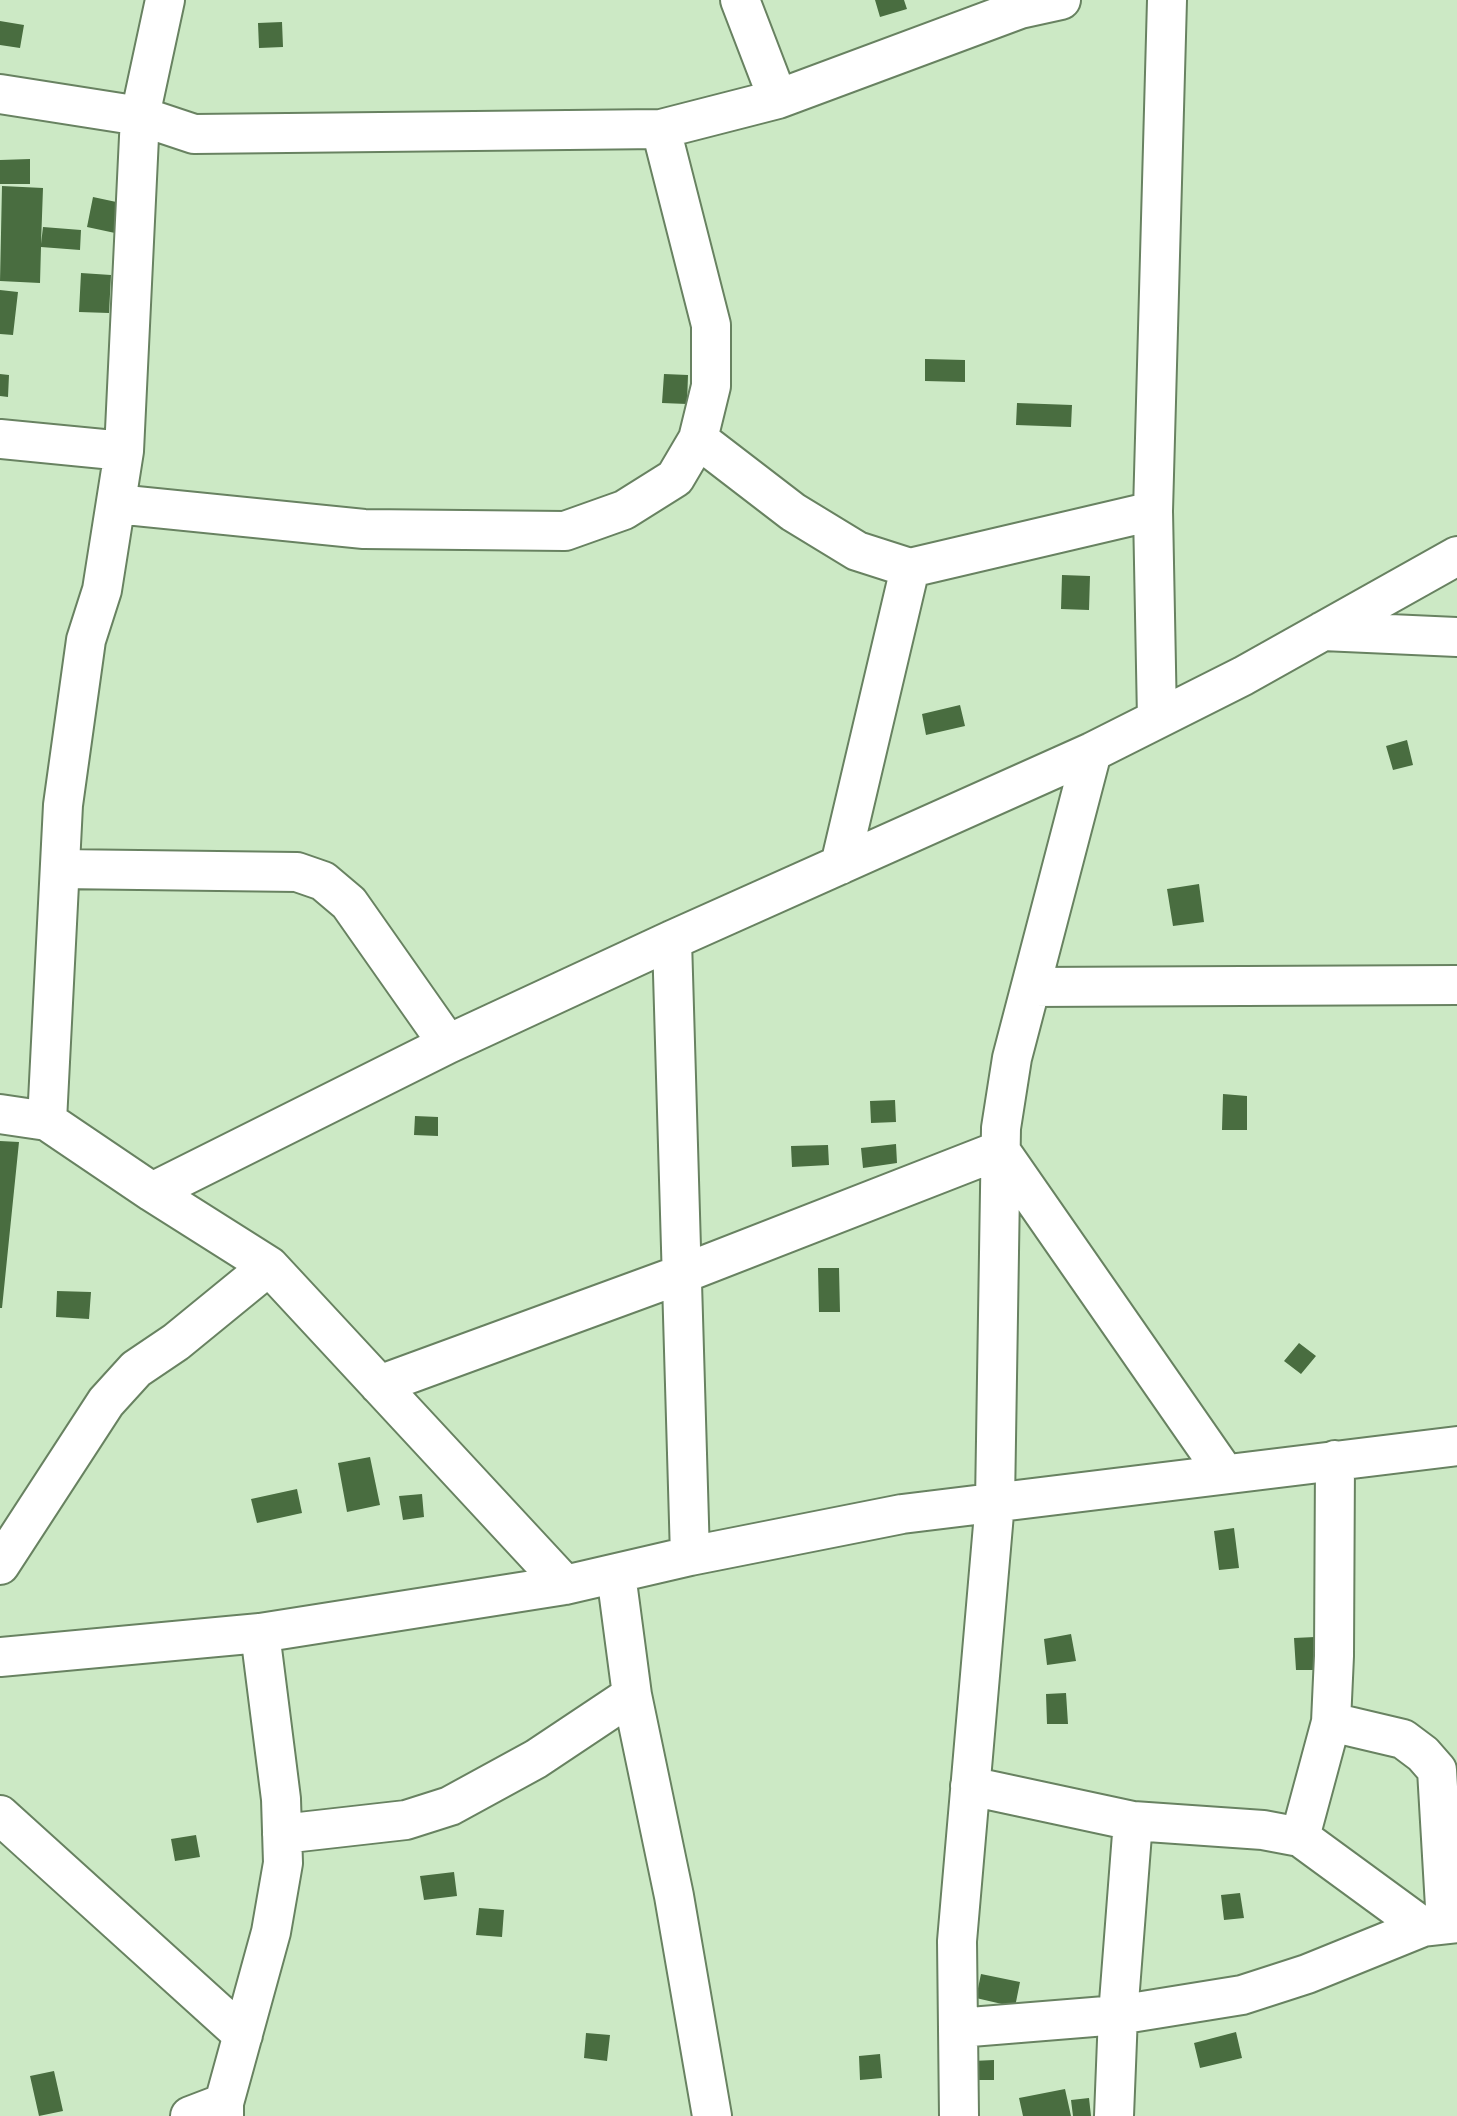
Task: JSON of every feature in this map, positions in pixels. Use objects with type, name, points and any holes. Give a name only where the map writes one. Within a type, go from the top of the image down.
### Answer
[{"type":"street","points":[[47,1121],[64,805],[86,640],[102,590],[124,452],[140,116],[165,0]]},
{"type":"street","points":[[740,0],[778,99]]},
{"type":"street","points":[[0,94],[140,116],[194,134],[661,129],[778,99],[1020,9],[1061,0]]},
{"type":"street","points":[[1157,719],[1153,511],[1167,0]]},
{"type":"street","points":[[116,504],[364,529],[565,531],[624,510],[675,478],[698,439],[711,386],[711,326],[661,129]]},
{"type":"street","points":[[0,439],[124,452]]},
{"type":"street","points":[[698,439],[793,513],[857,551],[910,568],[1153,511]]},
{"type":"street","points":[[152,1192],[448,1044],[672,940],[1092,752],[1243,676],[1457,556]]},
{"type":"street","points":[[840,865],[910,568]]},
{"type":"street","points":[[1323,631],[1457,637]]},
{"type":"street","points":[[959,2116],[957,1941],[995,1502],[1001,1128],[1012,1058],[1092,752]]},
{"type":"street","points":[[60,869],[297,872],[323,881],[349,903],[448,1044]]},
{"type":"street","points":[[672,940],[690,1556]]},
{"type":"street","points":[[1031,987],[1457,985]]},
{"type":"street","points":[[0,1114],[47,1121],[269,1266],[565,1585]]},
{"type":"street","points":[[379,1385],[682,1274],[1000,1150]]},
{"type":"street","points":[[1000,1150],[1224,1474]]},
{"type":"street","points":[[0,1565],[106,1402],[136,1369],[176,1342],[269,1266]]},
{"type":"street","points":[[0,1657],[260,1633],[565,1585],[690,1556],[902,1514],[1457,1446]]},
{"type":"street","points":[[1300,1837],[1331,1722],[1335,1460]]},
{"type":"street","points":[[616,1574],[632,1695],[674,1896],[712,2116]]},
{"type":"street","points":[[212,2112],[243,2035],[271,1931],[283,1863],[281,1799],[260,1633]]},
{"type":"street","points":[[282,1834],[406,1820],[450,1806],[536,1759],[632,1695]]},
{"type":"street","points":[[1331,1722],[1403,1739],[1423,1754],[1437,1770],[1442,1925]]},
{"type":"street","points":[[971,1786],[1133,1821],[1263,1830],[1300,1837],[1442,1925]]},
{"type":"street","points":[[0,1815],[243,2035]]},
{"type":"street","points":[[1114,2116],[1118,2015],[1133,1821]]},
{"type":"street","points":[[958,2028],[1118,2015],[1242,1995],[1442,1925]]},
{"type":"building","points":[[875,0],[904,0],[907,9],[880,17]]},
{"type":"building","points":[[0,21],[24,25],[20,48],[0,45]]},
{"type":"building","points":[[282,22],[283,47],[259,48],[258,23]]},
{"type":"building","points":[[30,159],[30,184],[0,184],[0,160]]},
{"type":"building","points":[[2,186],[43,188],[41,244],[43,227],[81,230],[80,250],[41,247],[40,283],[0,281]]},
{"type":"building","points":[[93,197],[121,203],[115,233],[87,227]]},
{"type":"building","points":[[81,273],[111,275],[109,313],[79,312]]},
{"type":"building","points":[[0,290],[18,292],[13,335],[0,334]]},
{"type":"building","points":[[925,359],[965,360],[965,382],[925,381]]},
{"type":"building","points":[[0,374],[9,375],[8,397],[0,396]]},
{"type":"building","points":[[664,374],[688,375],[687,404],[662,403]]},
{"type":"building","points":[[1017,403],[1072,405],[1071,427],[1016,425]]},
{"type":"building","points":[[1062,575],[1090,576],[1089,610],[1061,609]]},
{"type":"building","points":[[960,705],[965,726],[926,735],[922,714]]},
{"type":"building","points":[[1407,740],[1413,765],[1393,770],[1386,746]]},
{"type":"building","points":[[1199,884],[1204,922],[1173,926],[1167,889]]},
{"type":"building","points":[[1223,1094],[1247,1096],[1247,1130],[1222,1130]]},
{"type":"building","points":[[895,1100],[896,1122],[871,1123],[870,1101]]},
{"type":"building","points":[[415,1116],[438,1117],[438,1136],[414,1135]]},
{"type":"building","points":[[0,1141],[19,1142],[2,1308],[0,1308]]},
{"type":"building","points":[[896,1144],[897,1163],[863,1168],[861,1148]]},
{"type":"building","points":[[828,1145],[829,1165],[792,1167],[791,1146]]},
{"type":"building","points":[[818,1268],[839,1268],[840,1312],[819,1312]]},
{"type":"building","points":[[57,1291],[91,1292],[89,1319],[56,1317]]},
{"type":"building","points":[[1299,1343],[1316,1356],[1301,1374],[1284,1361]]},
{"type":"building","points":[[370,1457],[380,1505],[347,1512],[338,1463]]},
{"type":"building","points":[[297,1489],[302,1513],[257,1523],[251,1499]]},
{"type":"building","points":[[422,1494],[424,1517],[403,1520],[399,1496]]},
{"type":"building","points":[[1234,1528],[1239,1568],[1219,1570],[1214,1531]]},
{"type":"building","points":[[1071,1634],[1076,1661],[1047,1665],[1044,1639]]},
{"type":"building","points":[[1315,1637],[1316,1670],[1296,1670],[1294,1638]]},
{"type":"building","points":[[1066,1693],[1068,1724],[1047,1724],[1046,1694]]},
{"type":"building","points":[[196,1835],[200,1857],[175,1861],[171,1839]]},
{"type":"building","points":[[454,1872],[457,1896],[424,1900],[420,1876]]},
{"type":"building","points":[[1240,1893],[1244,1918],[1224,1920],[1221,1895]]},
{"type":"building","points":[[479,1908],[504,1910],[502,1937],[476,1935]]},
{"type":"building","points":[[981,1974],[1020,1982],[1015,2007],[976,1998]]},
{"type":"building","points":[[1236,2032],[1242,2058],[1200,2068],[1194,2043]]},
{"type":"building","points":[[586,2033],[610,2035],[607,2061],[584,2058]]},
{"type":"building","points":[[880,2054],[882,2078],[860,2080],[859,2056]]},
{"type":"building","points":[[994,2060],[994,2080],[972,2080],[972,2061]]},
{"type":"building","points":[[54,2071],[63,2111],[39,2116],[30,2076]]},
{"type":"building","points":[[1065,2089],[1071,2116],[1023,2116],[1019,2098]]},
{"type":"building","points":[[1089,2098],[1091,2116],[1073,2116],[1071,2100]]}]
